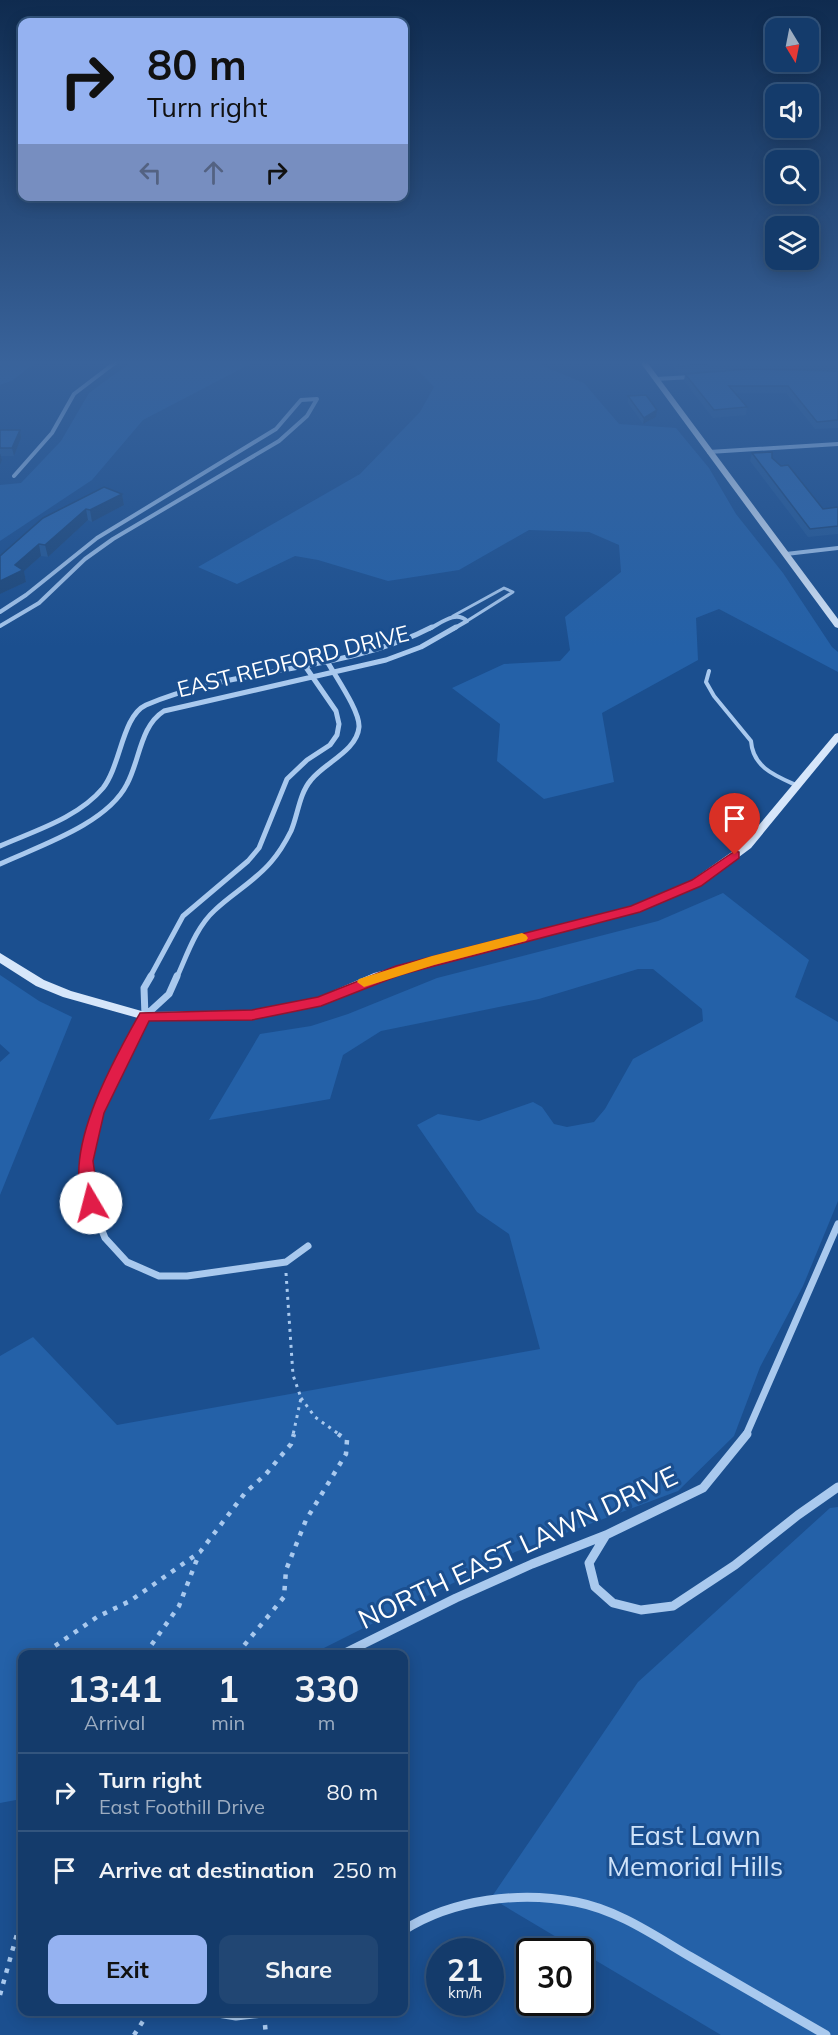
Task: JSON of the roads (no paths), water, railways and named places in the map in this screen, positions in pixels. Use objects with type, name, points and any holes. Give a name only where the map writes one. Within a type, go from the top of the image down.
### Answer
[{"type":"street","points":[[14,476],[30,457]]},
{"type":"street","points":[[0,612],[32,593],[77,552],[97,538],[230,457]]},
{"type":"street","points":[[0,626],[39,603],[85,559],[113,539],[252,457]]},
{"type":"street","points":[[713,457],[838,625]]},
{"type":"street","points":[[786,554],[838,548]]},
{"type":"street","points":[[44,582],[58,586]]},
{"type":"street","points":[[453,616],[463,617],[467,621]]},
{"type":"street","name":"EAST REDFORD DRIVE","points":[[0,846],[61,819],[81,807],[100,790],[110,778],[118,760],[129,721],[144,706],[200,688],[388,646],[423,632],[453,616]]},
{"type":"street","name":"EAST REDFORD DRIVE","points":[[0,864],[87,823],[110,805],[127,785],[146,732],[156,716],[164,711],[386,660],[421,647],[465,625],[467,621]]},
{"type":"street","points":[[308,1246],[286,1262],[187,1276],[159,1276],[127,1262],[105,1238],[91,1203],[85,1161],[97,1113],[145,1016],[170,994],[206,919],[271,862],[290,833],[306,786],[316,773],[347,748],[357,735],[359,724],[355,712],[327,661]]},
{"type":"street","points":[[145,1016],[144,988],[183,916],[248,861],[259,848],[287,779],[307,760],[330,745],[338,735],[339,724],[336,711],[305,666]]},
{"type":"street","points":[[0,957],[40,983],[67,994],[145,1016],[252,1015],[321,1001],[378,976],[635,909],[696,883],[747,846],[838,736]]},
{"type":"street","name":"NORTH EAST LAWN DRIVE","points":[[351,1650],[456,1598],[532,1564],[606,1535],[704,1488],[749,1431],[838,1224]]},
{"type":"street","points":[[606,1535],[589,1563],[595,1587],[613,1603],[641,1610],[673,1606],[735,1565],[798,1515],[838,1487]]},
{"type":"street","points":[[408,1928],[420,1920],[491,1898],[528,1897],[577,1902],[630,1921],[826,2035]]},
{"type":"lane","points":[[453,616],[495,591],[504,588],[513,592],[467,621]]},
{"type":"lane","points":[[709,671],[706,682],[714,696],[751,741],[754,761],[798,786]]},
{"type":"park label","name":"East Lawn Memorial Hills","points":[[695,1852]]}]
